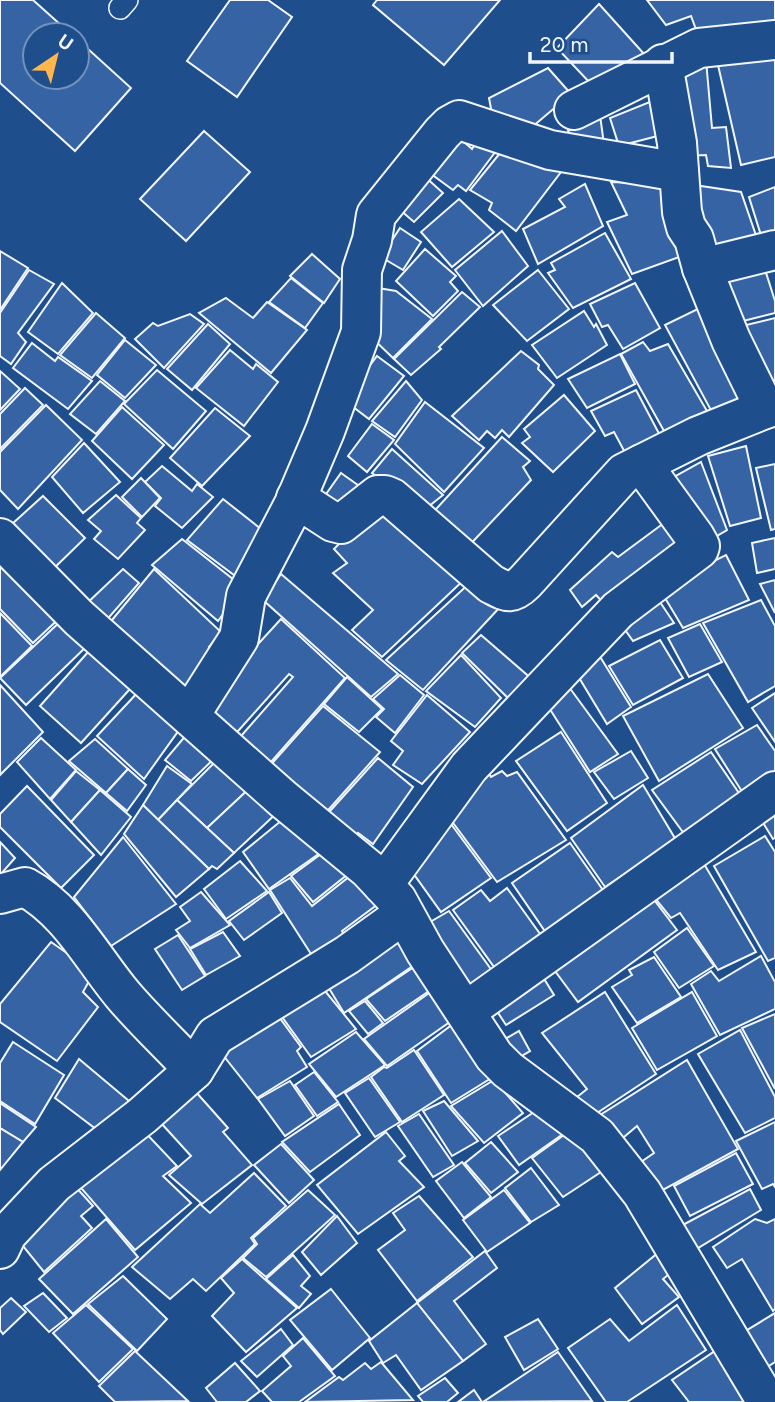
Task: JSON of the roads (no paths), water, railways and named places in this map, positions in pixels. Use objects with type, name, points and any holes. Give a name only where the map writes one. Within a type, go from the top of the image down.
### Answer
[{"type":"street","points":[[575,110],[699,48],[775,40]]},
{"type":"street","points":[[296,498],[333,522],[341,524],[378,495],[392,498],[491,584],[508,592],[517,590],[525,582],[624,473],[698,436],[770,408],[732,340],[702,268],[694,239],[686,227],[682,212],[677,143],[663,64]]},
{"type":"street","points":[[190,715],[239,638],[246,596],[296,498],[325,431],[361,332],[362,270],[372,240],[376,215],[450,125],[459,120],[550,150],[679,172]]},
{"type":"street","points":[[702,268],[775,250]]},
{"type":"street","points":[[0,1249],[7,1234],[54,1184],[142,1116],[194,1070],[215,1036],[347,955],[394,899],[469,767],[618,610],[699,549],[695,537],[642,464]]},
{"type":"street","points":[[0,538],[79,618],[283,799],[368,869],[394,899],[466,1011],[479,1037],[494,1056],[508,1070],[597,1136],[642,1193],[767,1402]]},
{"type":"street","points":[[466,1011],[775,791]]},
{"type":"street","points":[[0,894],[25,887],[43,897],[78,935],[123,995],[194,1070]]}]
